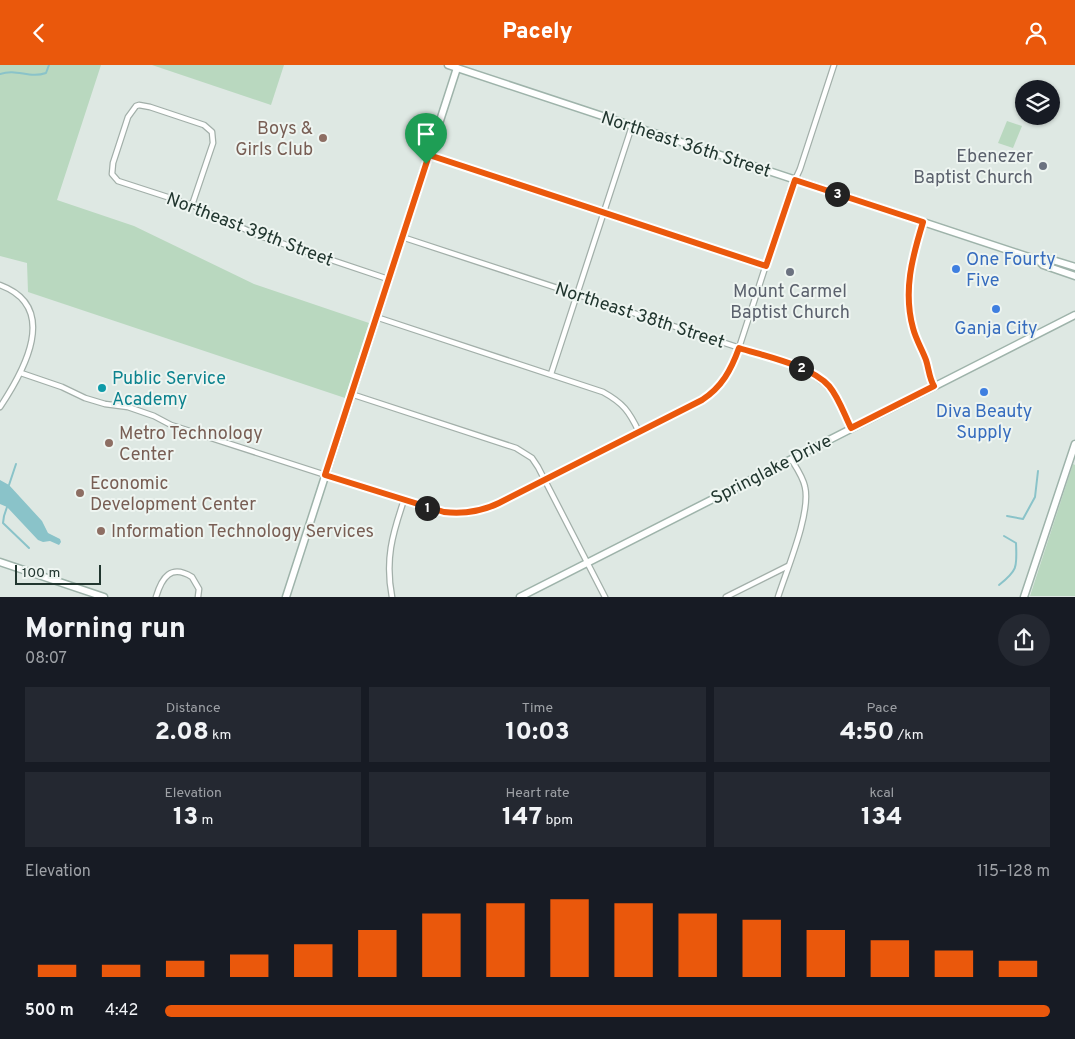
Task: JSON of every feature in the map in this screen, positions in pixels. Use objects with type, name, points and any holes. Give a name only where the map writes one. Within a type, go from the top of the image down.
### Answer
[{"type":"street","name":"Northeast 36th Street","points":[[448,65],[466,68],[632,126],[1038,260],[1043,265],[1075,276]]},
{"type":"street","points":[[21,373],[62,387],[85,398],[104,404],[128,407],[154,416],[171,425],[444,512],[473,512],[492,507],[702,400],[712,394],[727,377],[739,348],[834,65]]},
{"type":"street","points":[[286,597],[457,68]]},
{"type":"street","name":"Northeast 39th Street","points":[[192,205],[213,143],[212,132],[204,125],[150,107],[136,106],[128,117],[113,163],[113,176],[122,183],[192,205],[260,236],[388,279]]},
{"type":"street","points":[[551,374],[632,126]]},
{"type":"street","points":[[429,155],[766,266]]},
{"type":"street","points":[[923,222],[909,274],[909,310],[915,337],[926,360],[930,379],[934,386]]},
{"type":"street","name":"Northeast 38th Street","points":[[402,237],[801,368],[815,375],[827,385],[836,396],[851,428]]},
{"type":"street","name":"Northeast 36th Street","points":[[1038,260],[1046,258],[1075,267]]},
{"type":"street","points":[[0,285],[17,293],[28,307],[32,316],[33,326],[30,350],[21,373],[0,407]]},
{"type":"street","name":"Springlake Drive","points":[[520,597],[1075,315]]},
{"type":"street","points":[[376,317],[603,392],[625,407],[639,433]]},
{"type":"street","points":[[351,394],[516,448],[532,458],[546,480],[605,597]]},
{"type":"street","points":[[1024,597],[1075,444]]},
{"type":"street","points":[[778,597],[803,521],[806,497],[805,485],[791,459]]},
{"type":"street","points":[[392,597],[389,577],[389,552],[404,500]]},
{"type":"street","points":[[0,562],[104,597]]},
{"type":"street","points":[[726,597],[788,566]]},
{"type":"street","points":[[156,597],[162,581],[166,575],[172,572],[180,572],[192,577],[199,589],[198,597]]},
{"type":"green space","points":[[0,65],[101,65],[57,200],[134,226],[254,284],[369,323],[345,398],[28,292],[27,263],[0,256]]},
{"type":"green space","points":[[152,65],[284,65],[271,105]]},
{"type":"green space","points":[[1007,121],[1022,126],[1013,148],[998,143]]},
{"type":"green space","points":[[1073,464],[1075,465],[1075,596],[1030,596]]},
{"type":"water","points":[[0,480],[9,485],[42,521],[48,533],[60,539],[59,545],[50,541],[43,542],[38,540],[7,507],[0,504]]},
{"type":"waterway","points":[[0,74],[12,72],[40,75],[46,73],[49,65]]},
{"type":"waterway","points":[[9,485],[16,464]]},
{"type":"waterway","points":[[1007,516],[1023,519],[1035,497],[1038,471]]},
{"type":"waterway","points":[[7,507],[3,523],[29,548]]},
{"type":"waterway","points":[[999,585],[1010,575],[1016,563],[1016,543],[1004,536]]},
{"type":"place","name":"Boys & Girls Club","points":[[323,138]]},
{"type":"place","name":"Ebenezer Baptist Church","points":[[1043,166]]},
{"type":"place","name":"One Fourty Five","points":[[956,269]]},
{"type":"place","name":"Mount Carmel Baptist Church","points":[[790,272]]},
{"type":"place","name":"Ganja City","points":[[996,309]]},
{"type":"place","name":"Public Service Academy","points":[[102,388]]},
{"type":"place","name":"Diva Beauty Supply","points":[[984,392]]},
{"type":"place","name":"Metro Technology Center","points":[[109,443]]},
{"type":"place","name":"Economic Development Center","points":[[80,493]]},
{"type":"place","name":"Information Technology Services","points":[[101,531]]},
{"type":"route","points":[[429,155],[766,266],[795,180],[923,222],[909,274],[909,310],[912,328],[926,360],[930,379],[934,386],[851,428],[836,396],[815,375],[801,368],[739,348],[727,377],[712,394],[492,507],[464,513],[444,512],[325,475],[426,164],[429,155]]}]
